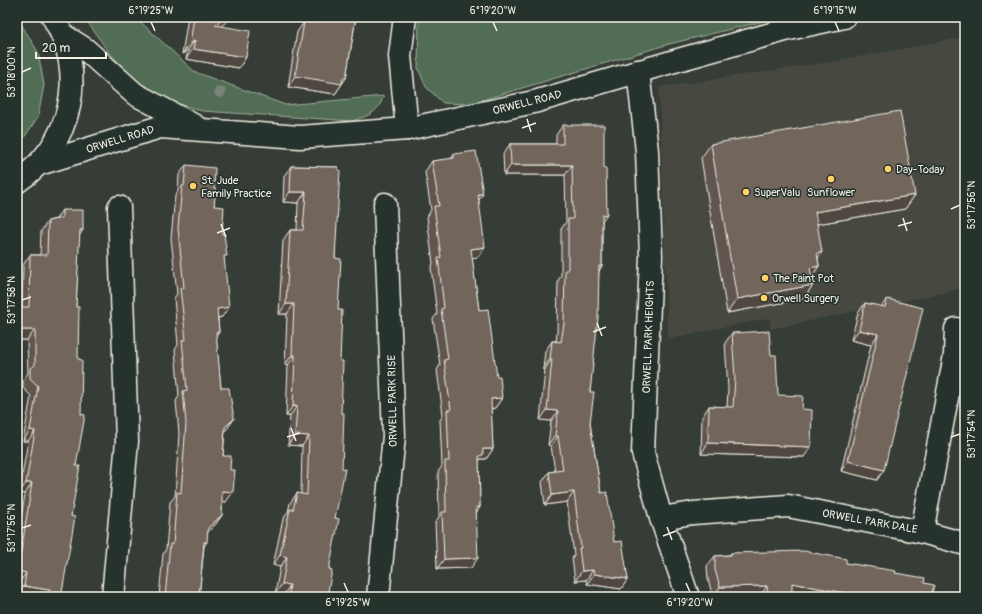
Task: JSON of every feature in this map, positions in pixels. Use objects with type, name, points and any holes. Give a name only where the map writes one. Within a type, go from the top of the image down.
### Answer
[{"type":"street","points":[[405,17],[400,56],[407,129]]},
{"type":"street","name":"ORWELL ROAD","points":[[39,164],[160,127],[300,137],[407,129],[534,102],[789,29],[841,17]]},
{"type":"street","points":[[17,182],[30,173],[39,164],[57,140],[68,113],[72,90],[71,66],[58,26]]},
{"type":"street","name":"ORWELL ROAD","points":[[58,26],[135,94],[203,130]]},
{"type":"street","name":"ORWELL PARK HEIGHTS","points":[[638,71],[647,151],[651,256],[643,453],[661,518],[688,597]]},
{"type":"street","name":"ORWELL PARK RISE","points":[[378,597],[394,436],[385,204]]},
{"type":"street","points":[[113,597],[127,442],[120,207]]},
{"type":"street","name":"ORWELL PARK DALE","points":[[661,518],[693,513],[788,506],[922,532],[955,355],[956,329]]},
{"type":"street","points":[[922,532],[965,544]]},
{"type":"shaded area","points":[[965,37],[965,288],[771,329],[769,318],[668,339],[659,87],[830,62]]},
{"type":"green space","points":[[84,17],[135,17],[195,72],[285,105],[384,96],[378,107],[372,113],[353,121],[202,111],[170,101],[136,81],[107,50]]},
{"type":"green space","points":[[419,17],[781,17],[669,44],[469,104],[443,103],[426,87],[418,68]]},
{"type":"green space","points":[[17,21],[21,24],[38,52],[44,85],[38,117],[17,148]]},
{"type":"building","points":[[194,17],[226,17],[215,25],[250,31],[246,57],[193,49],[195,40],[190,44]]},
{"type":"building","points":[[313,17],[356,17],[346,78],[343,77],[342,84],[295,76],[304,22],[312,23]]},
{"type":"building","points":[[900,111],[915,195],[815,212],[822,252],[817,253],[819,266],[810,268],[813,285],[737,299],[711,144]]},
{"type":"building","points":[[563,125],[604,125],[604,168],[606,168],[607,214],[602,215],[602,266],[599,266],[598,318],[590,392],[594,392],[590,423],[601,493],[607,492],[614,542],[622,541],[628,579],[594,574],[593,570],[582,571],[579,548],[581,548],[574,492],[552,495],[549,472],[563,470],[558,436],[555,435],[558,411],[547,410],[552,359],[550,359],[552,341],[561,342],[564,323],[565,270],[568,270],[568,219],[573,219],[572,165],[511,165],[510,144],[563,144]]},
{"type":"building","points":[[476,151],[483,194],[478,194],[485,247],[471,249],[479,310],[488,309],[497,377],[500,376],[502,398],[491,399],[493,449],[483,449],[483,455],[479,456],[480,507],[476,507],[478,558],[444,559],[442,512],[446,512],[445,461],[449,461],[447,410],[451,410],[444,360],[448,359],[441,309],[444,308],[438,258],[441,257],[434,206],[439,206],[432,161],[454,158],[454,154]]},
{"type":"building","points":[[186,165],[215,168],[214,189],[216,189],[214,206],[224,207],[222,234],[224,234],[227,256],[224,256],[229,307],[217,309],[219,332],[216,332],[221,388],[229,388],[234,419],[225,427],[223,456],[231,456],[230,470],[235,470],[233,492],[222,491],[222,515],[208,528],[207,542],[204,542],[199,597],[165,597],[170,544],[173,544],[177,492],[181,493],[186,423],[183,391],[187,390],[182,340],[186,340],[180,288],[184,288],[178,228],[182,186],[184,186]]},
{"type":"building","points":[[291,166],[338,167],[338,170],[340,170],[335,258],[341,259],[338,310],[342,310],[340,361],[343,361],[341,413],[344,413],[342,468],[345,469],[335,518],[339,519],[329,569],[332,570],[327,597],[288,597],[290,585],[282,584],[287,557],[280,555],[290,509],[293,510],[297,493],[307,495],[309,436],[295,435],[297,406],[293,406],[295,355],[292,355],[294,304],[286,304],[290,230],[303,230],[306,192],[290,192]]},
{"type":"building","points":[[62,210],[83,210],[83,230],[80,230],[76,307],[79,307],[78,359],[82,360],[81,414],[85,415],[76,466],[80,466],[71,516],[75,517],[62,592],[24,586],[26,573],[18,571],[32,483],[26,483],[35,431],[30,430],[38,386],[30,378],[30,369],[35,365],[35,330],[20,330],[21,307],[29,307],[30,255],[47,255],[48,221],[62,218]]},
{"type":"building","points":[[887,299],[923,308],[884,470],[848,461],[878,334],[859,330],[865,303],[885,307]]},
{"type":"building","points":[[769,331],[771,355],[776,355],[778,395],[803,396],[802,409],[812,410],[811,447],[708,443],[709,406],[733,407],[735,378],[732,333]]},
{"type":"building","points":[[804,551],[846,559],[846,563],[896,571],[895,573],[925,578],[924,583],[934,585],[931,597],[844,597],[845,593],[792,583],[792,597],[768,597],[767,586],[720,587],[715,570],[715,556],[731,555],[731,553]]},
{"type":"building","points":[[514,594],[514,597],[490,597],[490,595]]},
{"type":"place","name":"Day-Today","points":[[888,169]]},
{"type":"place","name":"Sunflower","points":[[831,179]]},
{"type":"place","name":"St. Jude Family Practice","points":[[193,186]]},
{"type":"place","name":"SuperValu","points":[[746,192]]},
{"type":"place","name":"The Paint Pot","points":[[765,278]]},
{"type":"place","name":"Orwell Surgery","points":[[764,298]]}]
